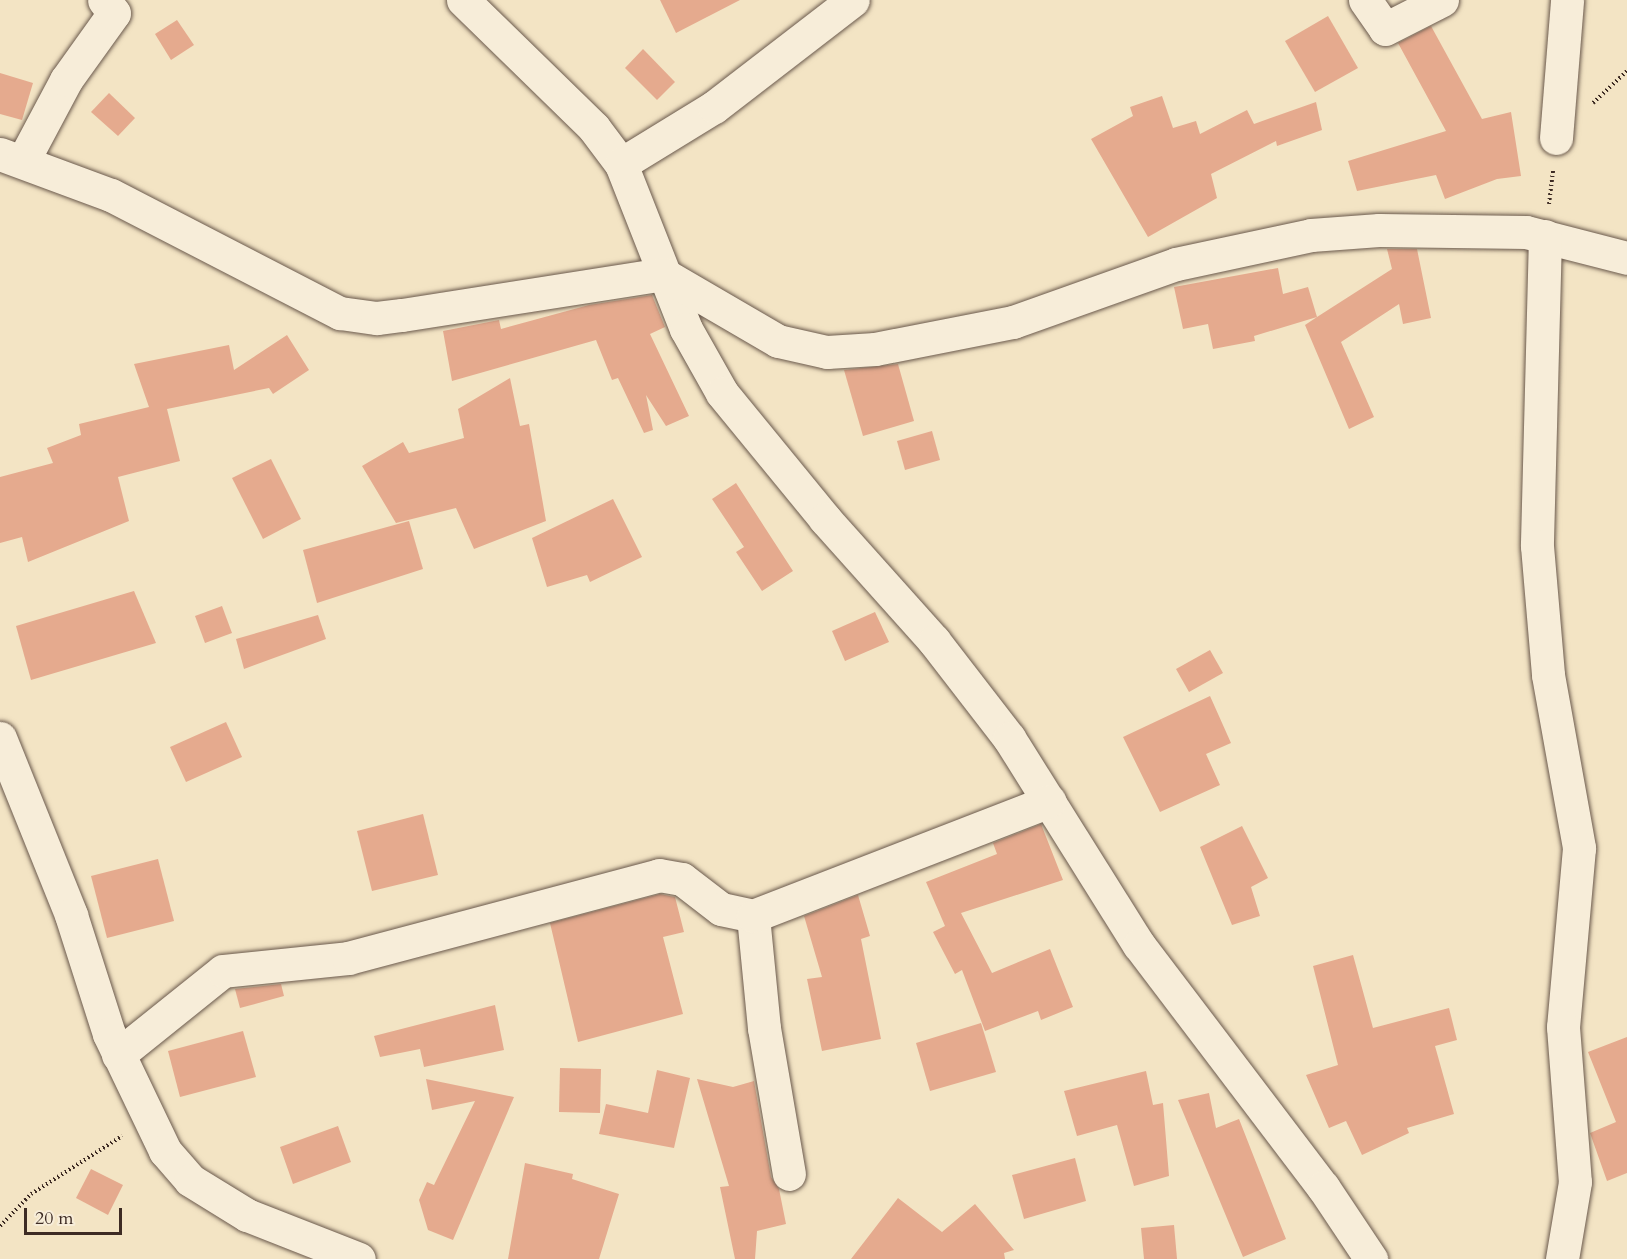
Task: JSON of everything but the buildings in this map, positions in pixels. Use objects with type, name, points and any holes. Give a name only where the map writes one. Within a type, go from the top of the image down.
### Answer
[{"type":"street","points":[[104,0],[114,13],[11,157],[111,195],[340,313],[357,316],[402,315],[663,274],[778,341],[827,352],[897,346],[1012,322],[1176,264],[1264,242],[1379,230],[1526,232],[1627,258]]},
{"type":"street","points":[[463,0],[594,128],[621,164],[686,329],[722,393],[825,519],[934,641],[1009,738],[1139,945],[1323,1187],[1371,1259]]},
{"type":"street","points":[[621,164],[714,107],[853,0]]},
{"type":"street","points":[[1365,0],[1384,29],[1442,0]]},
{"type":"street","points":[[1556,138],[1567,0]]},
{"type":"street","points":[[1545,236],[1537,546],[1548,675],[1579,848],[1563,1027],[1575,1182],[1562,1259]]},
{"type":"street","points":[[0,738],[33,812],[118,1055],[165,1151],[190,1180],[247,1215],[359,1259]]},
{"type":"street","points":[[118,1055],[223,971],[348,958],[622,881],[658,875],[682,879],[721,909],[753,916],[1050,801]]},
{"type":"street","points":[[753,916],[764,1028],[789,1174]]},
{"type":"path","points":[[0,1226],[32,1194],[148,1119]]}]
